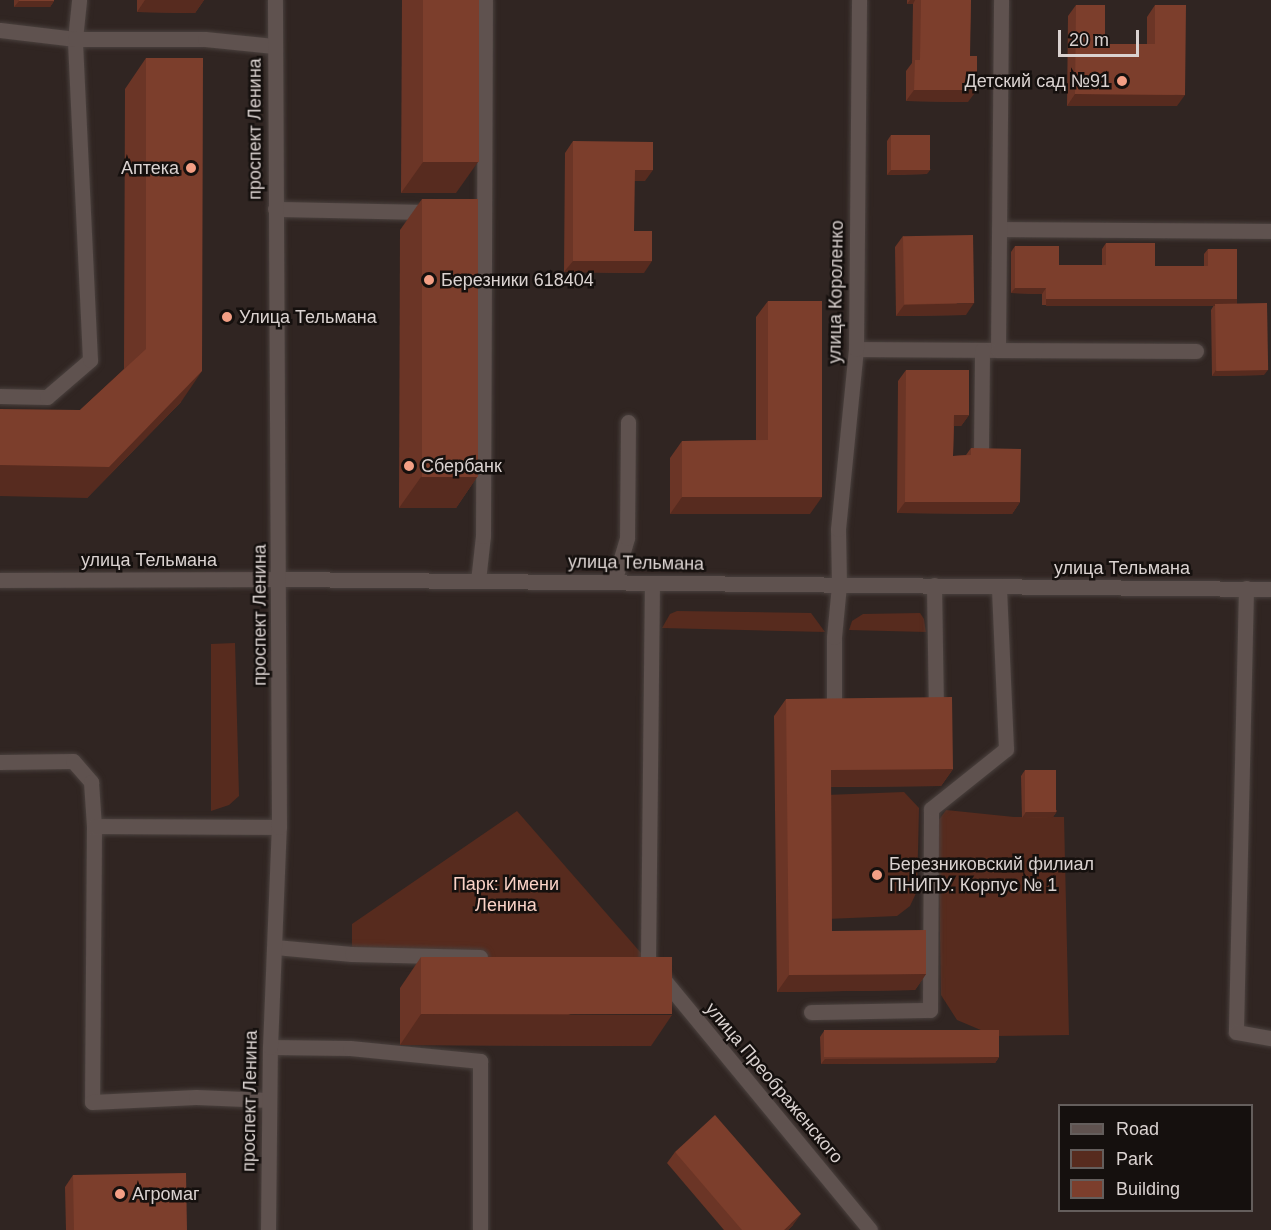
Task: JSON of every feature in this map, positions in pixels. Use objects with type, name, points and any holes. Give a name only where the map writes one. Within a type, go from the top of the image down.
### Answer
[{"type":"street","points":[[0,396],[47,397],[90,360],[75,39],[79,0]]},
{"type":"street","name":"проспект Ленина","points":[[268,1230],[270,1047],[279,827],[280,579],[275,209],[275,0]]},
{"type":"street","points":[[478,581],[483,536],[479,212],[485,0]]},
{"type":"street","name":"улица Короленко","points":[[834,715],[834,637],[839,585],[838,529],[856,349],[859,0]]},
{"type":"street","points":[[998,350],[1001,0]]},
{"type":"street","points":[[0,30],[75,39],[205,39],[274,46]]},
{"type":"street","points":[[275,209],[452,212]]},
{"type":"street","points":[[999,229],[1271,231]]},
{"type":"street","points":[[856,349],[1196,351]]},
{"type":"street","points":[[981,450],[982,350]]},
{"type":"street","points":[[614,582],[627,538],[628,422]]},
{"type":"street","name":"улица Тельмана","points":[[0,580],[280,579],[1271,589]]},
{"type":"street","name":"улица Преображенского","points":[[652,583],[642,961],[870,1230]]},
{"type":"street","points":[[934,585],[936,708]]},
{"type":"street","points":[[811,1012],[930,1010],[932,809],[1006,749],[999,586]]},
{"type":"street","points":[[1246,588],[1236,1032],[1271,1038]]},
{"type":"street","points":[[0,762],[73,761],[91,782],[94,826],[92,1102],[196,1097],[269,1100]]},
{"type":"street","points":[[94,826],[279,827]]},
{"type":"street","points":[[275,947],[352,954],[494,958]]},
{"type":"street","points":[[270,1047],[351,1048],[480,1061],[480,1230]]},
{"type":"green space","points":[[677,611],[811,613],[825,632],[662,628],[670,614]]},
{"type":"green space","points":[[920,613],[924,619],[926,632],[849,630],[852,621],[863,614]]},
{"type":"green space","points":[[235,643],[239,796],[229,805],[211,811],[211,644]]},
{"type":"green space","points":[[904,792],[919,808],[917,891],[910,906],[897,916],[827,919],[826,795]]},
{"type":"green space","points":[[946,810],[1014,817],[1064,817],[1069,1035],[995,1036],[957,1020],[941,995],[938,821]]},
{"type":"green space","name":"Парк: Имени Ленина","points":[[517,811],[648,961],[352,954],[352,924]]},
{"type":"building","points":[[54,0],[54,1],[19,1]]},
{"type":"building","points":[[423,0],[479,0],[479,162],[423,162]]},
{"type":"building","points":[[921,0],[971,0],[970,56],[977,56],[977,90],[914,90],[915,60],[920,60]]},
{"type":"building","name":"Детский сад №91","points":[[1076,5],[1105,5],[1105,44],[1155,44],[1155,5],[1186,5],[1185,95],[1075,94]]},
{"type":"building","points":[[146,58],[203,58],[202,371],[109,467],[0,465],[0,409],[80,410],[146,349]]},
{"type":"building","points":[[891,135],[930,135],[930,170],[891,170]]},
{"type":"building","points":[[573,141],[653,142],[653,170],[635,170],[634,231],[652,231],[652,261],[573,261]]},
{"type":"building","points":[[422,199],[478,199],[478,477],[422,477]]},
{"type":"building","points":[[973,235],[974,303],[904,304],[903,236]]},
{"type":"building","points":[[1106,243],[1155,243],[1155,266],[1208,266],[1208,249],[1237,249],[1237,299],[1046,299],[1046,288],[1015,288],[1015,246],[1059,246],[1059,265],[1106,265]]},
{"type":"building","points":[[768,301],[822,301],[822,497],[682,497],[682,441],[768,440]]},
{"type":"building","points":[[1267,303],[1268,370],[1216,371],[1215,304]]},
{"type":"building","points":[[906,370],[969,370],[969,415],[954,415],[953,456],[971,455],[971,448],[1021,449],[1020,502],[905,502]]},
{"type":"building","points":[[952,697],[953,769],[831,770],[832,931],[926,930],[926,974],[789,975],[786,699]]},
{"type":"building","points":[[1025,770],[1056,770],[1056,812],[1025,812]]},
{"type":"building","points":[[421,957],[672,957],[672,1014],[421,1014]]},
{"type":"building","points":[[824,1030],[999,1030],[999,1057],[824,1057]]},
{"type":"building","points":[[715,1115],[801,1214],[784,1230],[742,1230],[675,1152]]},
{"type":"building","points":[[186,1173],[187,1230],[74,1230],[73,1175]]},
{"type":"place","name":"Детский сад №91","points":[[1122,81]]},
{"type":"place","name":"Аптека","points":[[191,168]]},
{"type":"place","name":"Березники 618404","points":[[429,280]]},
{"type":"place","name":"Улица Тельмана","points":[[227,317]]},
{"type":"place","name":"Сбербанк","points":[[409,466]]},
{"type":"place","name":"Березниковский филиал ПНИПУ. Корпус № 1","points":[[877,875]]},
{"type":"place","name":"Агромаг","points":[[120,1194]]}]
